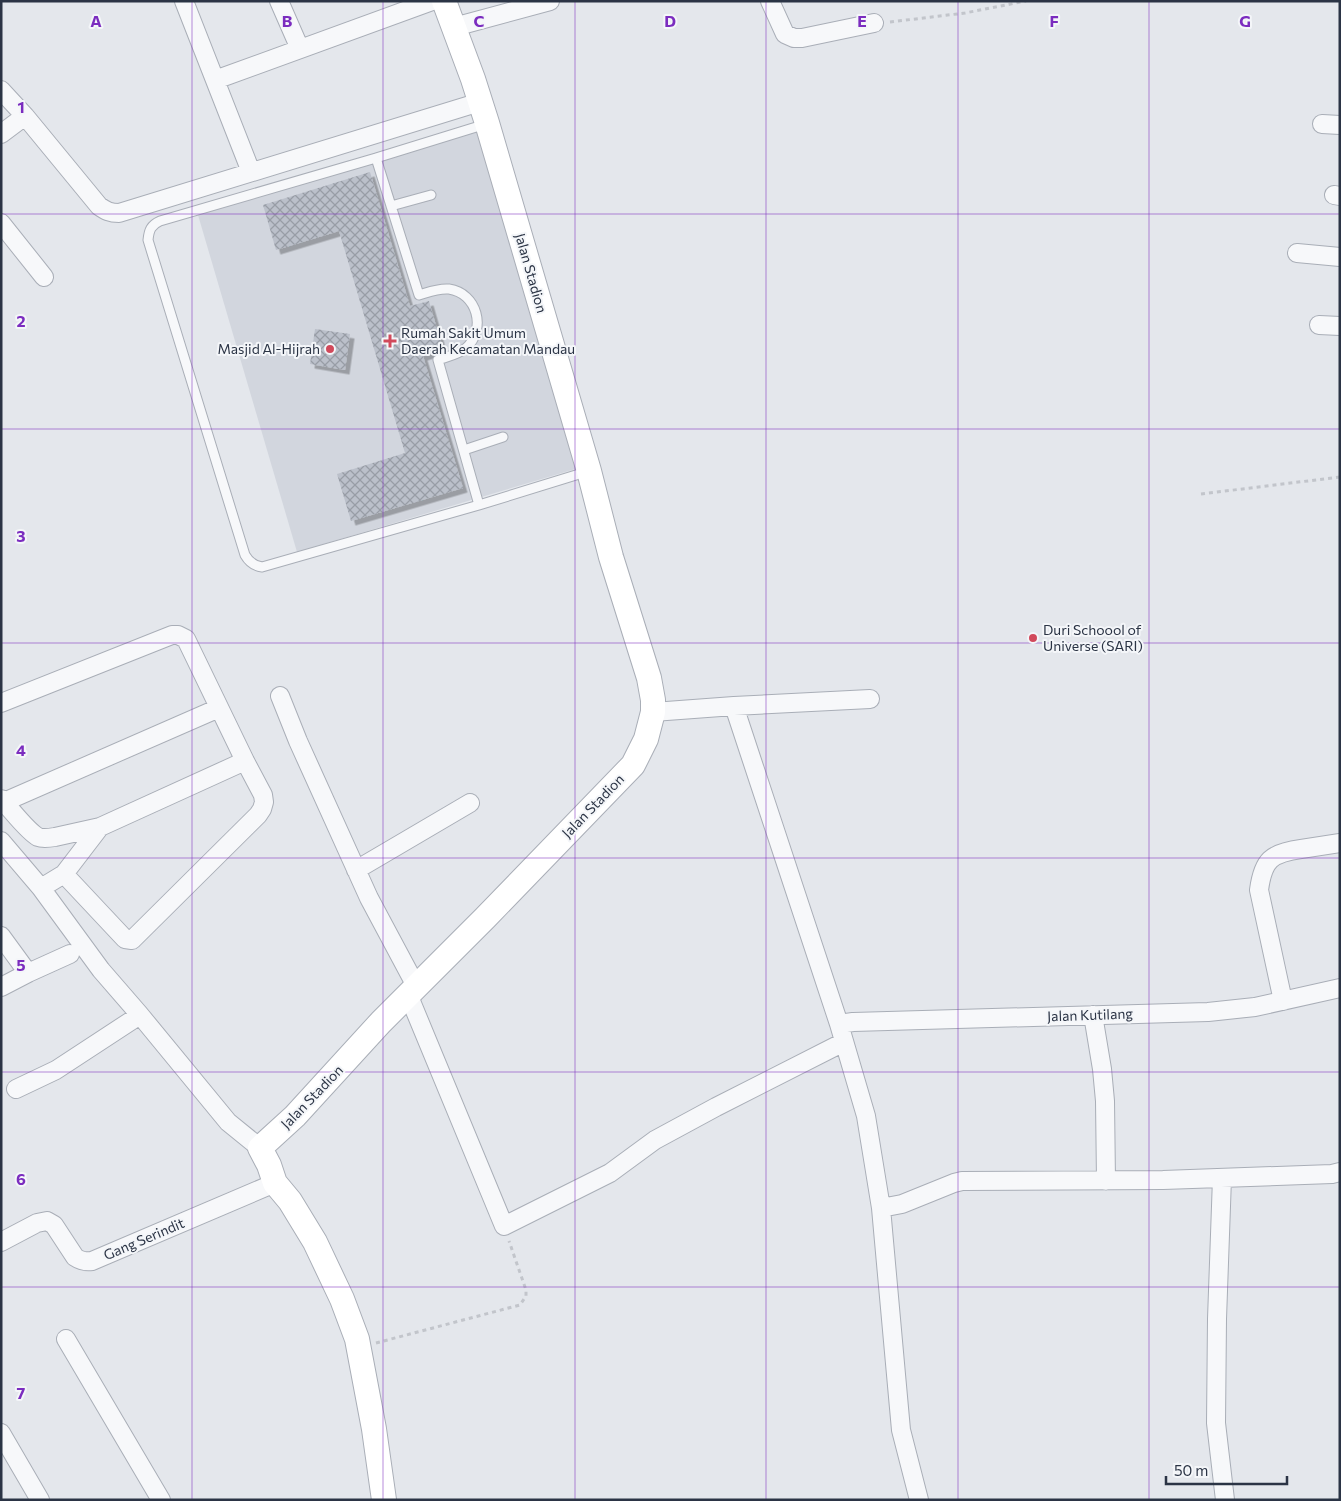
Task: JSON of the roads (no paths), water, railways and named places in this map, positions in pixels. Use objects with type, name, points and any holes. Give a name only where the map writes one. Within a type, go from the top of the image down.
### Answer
[{"type":"street","points":[[184,1],[251,172]]},
{"type":"street","points":[[279,1],[300,49]]},
{"type":"street","points":[[215,80],[432,1]]},
{"type":"street","name":"Jalan Stadion","points":[[260,1148],[295,1116],[381,1022],[633,765],[646,739],[653,712],[649,678],[611,558],[589,471],[484,112],[444,1]]},
{"type":"street","points":[[454,27],[550,1]]},
{"type":"street","points":[[770,1],[785,34],[794,38],[874,23]]},
{"type":"street","points":[[1,90],[25,116],[99,206],[112,213],[119,213],[251,172],[484,112]]},
{"type":"street","points":[[1,134],[25,116]]},
{"type":"street","points":[[1,223],[44,277]]},
{"type":"street","points":[[1296,253],[1340,257]]},
{"type":"street","points":[[1319,324],[1340,326]]},
{"type":"street","points":[[1,703],[172,635],[178,635],[186,639],[263,795],[264,802],[258,816],[132,940],[125,939],[64,874]]},
{"type":"street","points":[[280,696],[298,741],[412,990],[504,1226],[610,1174],[655,1140],[844,1042]]},
{"type":"street","points":[[653,712],[870,699]]},
{"type":"street","points":[[734,706],[839,1024],[866,1116],[881,1208],[901,1430],[919,1500]]},
{"type":"street","points":[[220,708],[2,800],[38,837],[55,837],[100,827],[245,761]]},
{"type":"street","points":[[356,870],[470,803]]},
{"type":"street","points":[[41,888],[64,874],[100,827]]},
{"type":"street","points":[[1,841],[41,888],[101,970],[228,1122],[260,1148],[269,1165],[275,1183],[290,1201],[315,1242],[342,1299],[356,1339],[374,1428],[384,1500]]},
{"type":"street","points":[[1283,1002],[1258,890],[1261,875],[1273,856],[1283,851],[1340,844]]},
{"type":"street","points":[[1,936],[28,973]]},
{"type":"street","points":[[1,987],[70,954]]},
{"type":"street","name":"Jalan Kutilang","points":[[839,1024],[853,1022],[1208,1012],[1283,1002],[1340,988]]},
{"type":"street","points":[[16,1090],[56,1070],[140,1015]]},
{"type":"street","points":[[1093,1015],[1103,1077],[1106,1181]]},
{"type":"street","points":[[881,1208],[902,1204],[962,1181],[1106,1181],[1340,1172]]},
{"type":"street","points":[[1222,1178],[1217,1320],[1216,1423],[1225,1500]]},
{"type":"street","name":"Gang Serindit","points":[[1,1242],[37,1223],[48,1221],[54,1225],[75,1257],[79,1260],[92,1261],[275,1183]]},
{"type":"street","points":[[66,1339],[161,1500]]},
{"type":"street","points":[[1,1433],[40,1500]]},
{"type":"lane","points":[[484,112],[376,158],[160,221],[153,224],[149,231],[148,240],[245,555],[248,561],[256,567],[262,567],[479,505],[589,471]]},
{"type":"lane","points":[[376,158],[419,295],[438,289],[450,289],[460,293],[475,308],[478,321],[473,339],[465,349],[438,360],[479,505]]},
{"type":"lane","points":[[391,206],[431,194]]},
{"type":"lane","points":[[464,450],[503,438]]},
{"type":"place","name":"Rumah Sakit Umum Daerah Kecamatan Mandau","points":[[390,341]]},
{"type":"place","name":"Masjid Al-Hijrah","points":[[330,349]]},
{"type":"place","name":"Duri Schoool of Universe (SARI)","points":[[1033,638]]}]
